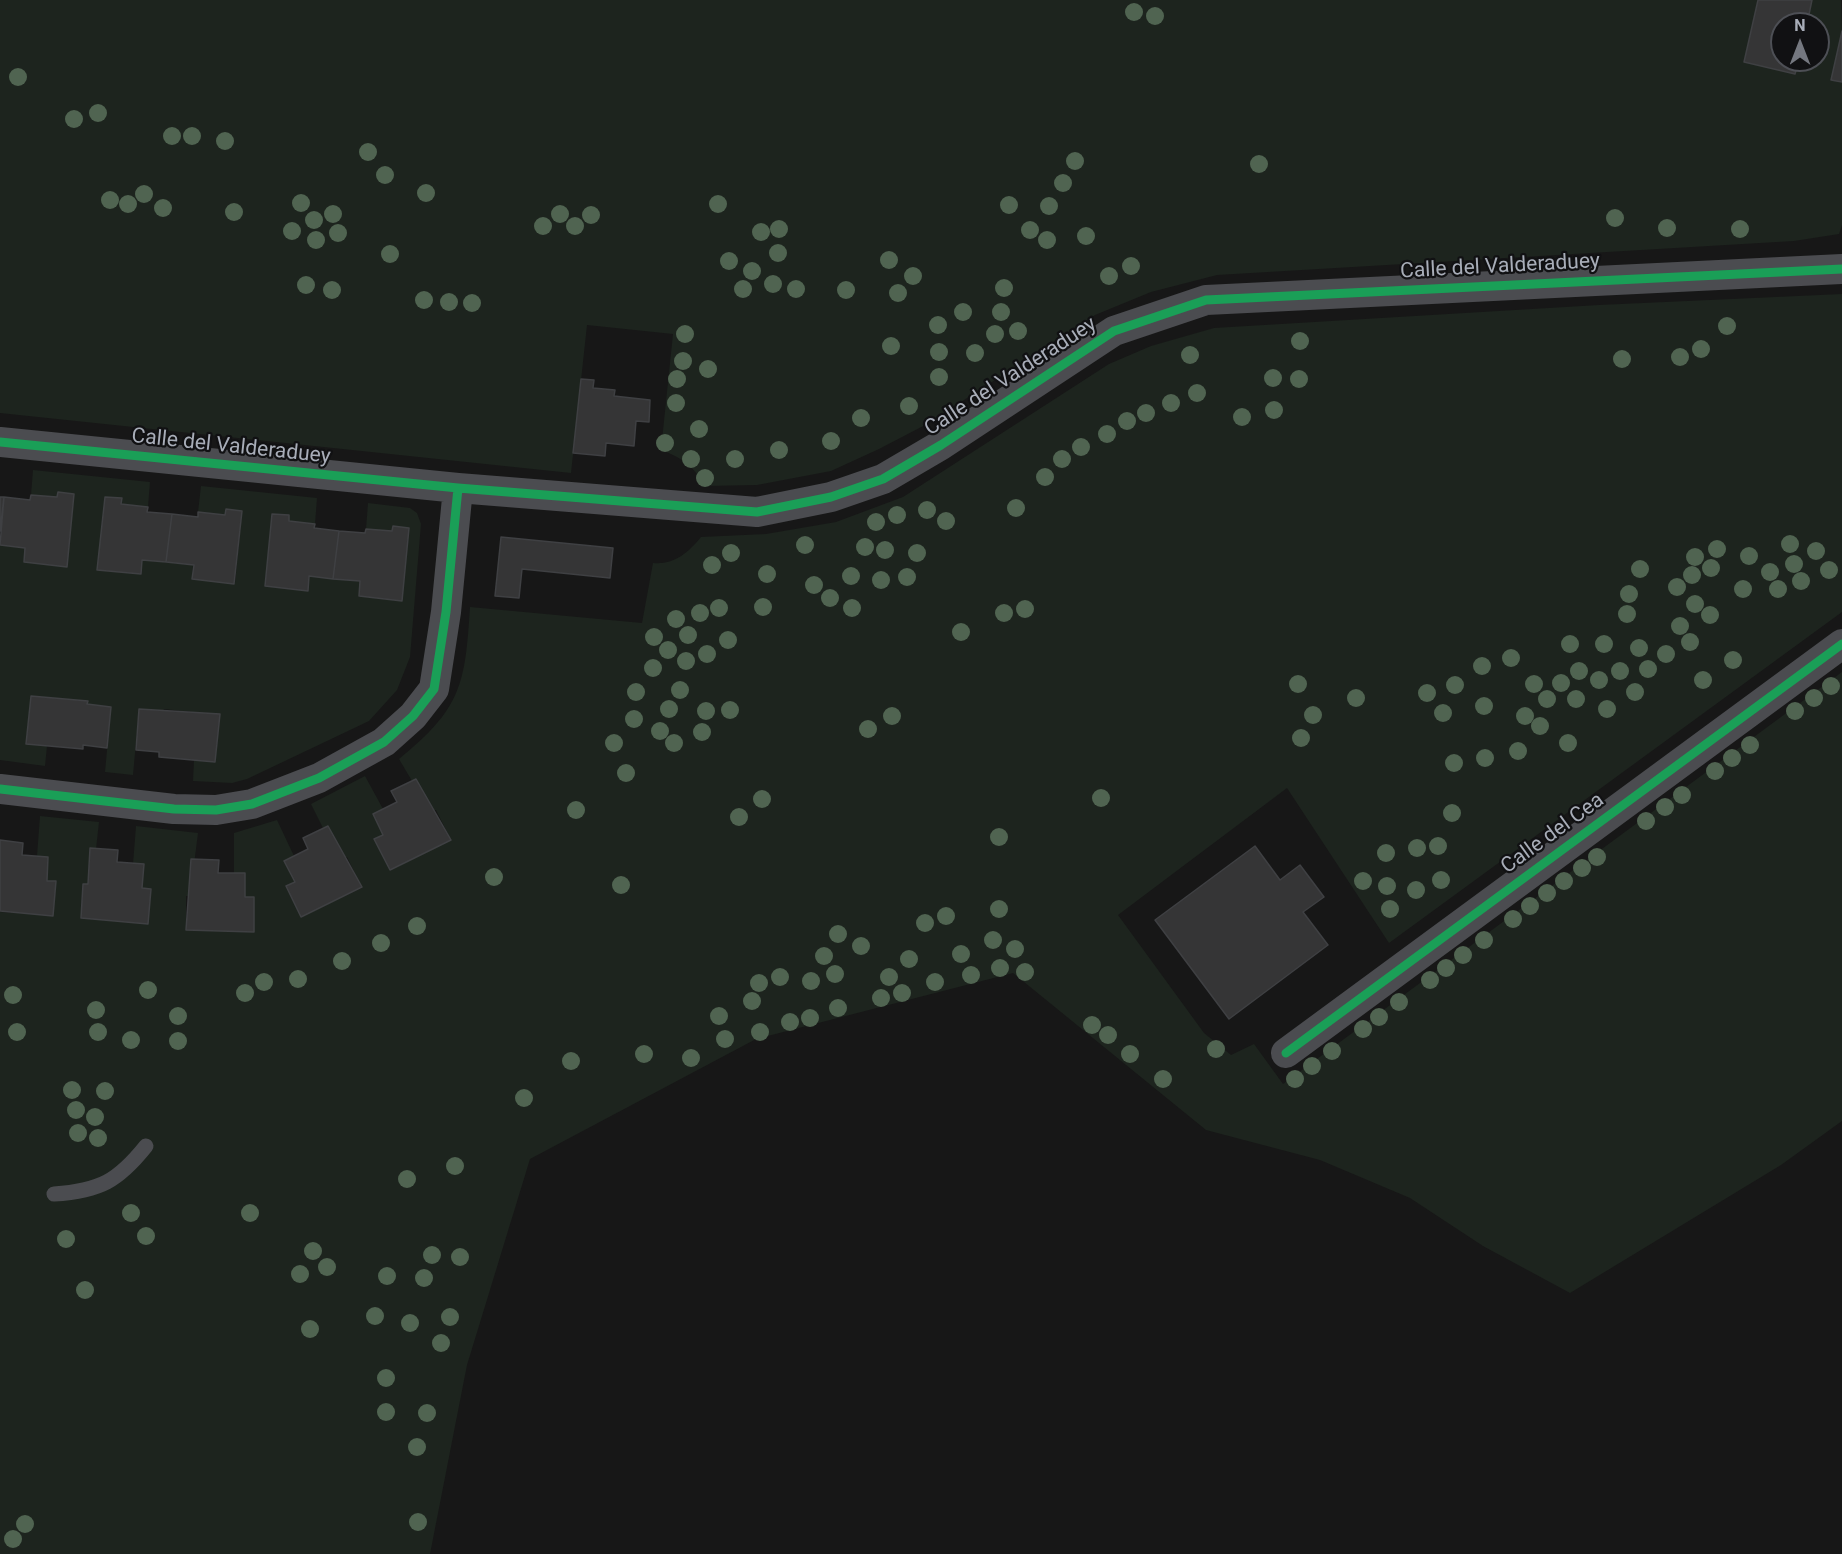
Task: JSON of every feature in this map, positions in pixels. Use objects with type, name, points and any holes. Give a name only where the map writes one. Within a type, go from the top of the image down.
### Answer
[{"type":"street","name":"Calle del Valderaduey","points":[[0,442],[458,488],[757,512],[831,497],[883,479],[941,445],[1114,331],[1206,300],[1842,269]]},
{"type":"street","points":[[0,789],[174,809],[216,810],[252,804],[319,778],[384,742],[413,716],[434,688],[446,612],[458,488]]},
{"type":"street","name":"Calle del Cea","points":[[1286,1053],[1842,644]]},
{"type":"lane","points":[[54,1194],[105,1185],[125,1171],[146,1146]]},
{"type":"shaded area","points":[[0,0],[1758,0],[1744,62],[1770,68],[1770,72],[1795,74],[1796,72],[1830,72],[1830,12],[1810,12],[1812,0],[1841,0],[1842,31],[1832,80],[1842,82],[1842,225],[1839,234],[1794,241],[1217,275],[1151,292],[1095,315],[927,424],[831,471],[757,485],[705,486],[697,473],[687,464],[676,456],[661,450],[673,334],[587,325],[571,473],[0,413]]},
{"type":"shaded area","points":[[1842,294],[1842,612],[1389,943],[1287,788],[1118,915],[1204,1033],[1231,1055],[1254,1044],[1283,1084],[1842,672],[1842,1121],[1781,1165],[1570,1293],[1483,1246],[1410,1198],[1320,1160],[1206,1130],[1013,973],[756,1039],[530,1159],[467,1365],[430,1554],[0,1554],[0,912],[53,915],[56,882],[47,881],[48,857],[37,856],[40,816],[99,822],[96,849],[90,848],[88,884],[83,884],[81,918],[148,924],[151,889],[142,888],[133,864],[136,826],[198,833],[190,896],[186,896],[186,930],[253,931],[254,898],[245,897],[245,873],[234,873],[234,833],[277,820],[294,856],[284,861],[295,882],[286,886],[301,917],[362,888],[347,857],[344,858],[328,826],[323,828],[311,804],[365,776],[383,809],[373,814],[383,835],[375,839],[390,870],[451,840],[436,810],[432,811],[416,779],[412,781],[399,759],[436,725],[456,693],[466,656],[470,607],[642,623],[653,563],[668,562],[680,557],[701,537],[766,534],[836,522],[903,497],[1109,364],[1151,346],[1214,328],[1599,305]]},
{"type":"shaded area","points":[[33,470],[150,482],[148,507],[121,504],[122,498],[105,497],[98,570],[141,574],[142,560],[193,565],[192,579],[235,583],[242,511],[225,515],[198,512],[201,486],[317,498],[315,524],[289,521],[289,515],[272,514],[265,586],[308,591],[309,576],[360,581],[359,596],[401,601],[409,528],[393,526],[392,531],[366,529],[368,503],[410,508],[417,513],[421,524],[410,657],[397,690],[369,721],[247,779],[232,783],[193,781],[194,760],[215,762],[220,715],[164,709],[163,711],[139,709],[133,775],[105,772],[111,707],[87,704],[87,701],[31,696],[26,743],[47,746],[45,766],[0,760],[0,545],[25,548],[25,562],[67,566],[74,494],[61,492],[57,497],[31,495]]},
{"type":"building","points":[[1758,0],[1812,0],[1810,12],[1770,12],[1770,68],[1744,62]]},
{"type":"building","points":[[1842,31],[1842,82],[1831,80]]},
{"type":"building","points":[[581,379],[594,380],[593,388],[615,390],[614,396],[650,400],[649,422],[636,421],[634,446],[606,443],[605,456],[573,453]]},
{"type":"building","points":[[58,492],[74,494],[67,567],[24,562],[25,548],[0,545],[4,497],[30,500],[31,495],[57,497]]},
{"type":"building","points":[[0,497],[4,497],[0,531]]},
{"type":"building","points":[[105,497],[122,498],[121,504],[148,507],[147,512],[172,514],[166,562],[142,560],[141,574],[97,570]]},
{"type":"building","points":[[226,509],[242,511],[234,584],[192,579],[194,565],[166,562],[172,514],[198,517],[198,512],[225,515]]},
{"type":"building","points":[[272,514],[289,515],[289,521],[315,524],[314,528],[339,531],[333,579],[309,576],[308,591],[265,586]]},
{"type":"building","points":[[393,526],[409,528],[402,601],[359,596],[360,581],[333,579],[339,531],[365,533],[366,529],[392,531]]},
{"type":"building","points":[[501,537],[613,548],[610,578],[522,569],[519,598],[495,596]]},
{"type":"building","points":[[31,696],[88,701],[87,704],[111,707],[107,748],[83,745],[83,749],[26,744]]},
{"type":"building","points":[[139,709],[220,714],[215,762],[159,757],[159,752],[136,750]]},
{"type":"building","points":[[416,779],[451,840],[390,870],[374,839],[383,835],[373,814],[397,802],[391,791]]},
{"type":"building","points":[[328,826],[362,887],[301,917],[286,886],[295,882],[284,861],[308,849],[303,838]]},
{"type":"building","points":[[0,840],[23,843],[22,855],[48,857],[47,881],[56,881],[53,916],[0,911]]},
{"type":"building","points":[[1255,846],[1280,880],[1300,865],[1324,897],[1303,912],[1328,945],[1229,1019],[1155,920]]},
{"type":"building","points":[[90,848],[118,850],[117,862],[144,864],[142,888],[151,889],[148,924],[81,918],[83,884],[88,884]]},
{"type":"building","points":[[191,859],[219,860],[218,873],[245,873],[245,897],[254,897],[254,932],[186,930]]},
{"type":"cycle path","points":[[0,442],[458,488],[757,512],[831,497],[883,479],[941,445],[1114,331],[1206,300],[1842,269]]},
{"type":"cycle path","points":[[0,789],[174,809],[216,810],[252,804],[319,778],[384,742],[413,716],[434,689],[446,612],[458,488]]},
{"type":"cycle path","points":[[1286,1053],[1842,644]]}]
